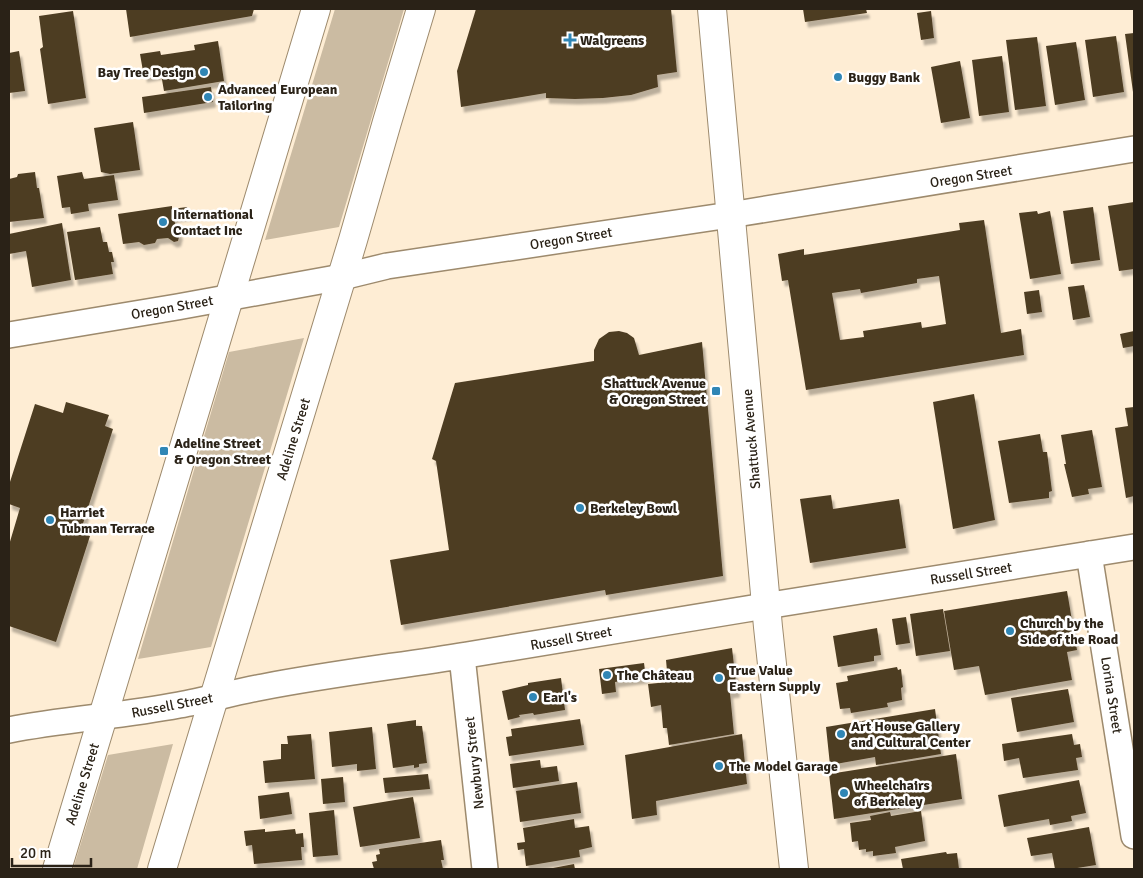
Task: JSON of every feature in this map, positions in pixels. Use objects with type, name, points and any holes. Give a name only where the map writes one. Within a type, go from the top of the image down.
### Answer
[{"type":"main road","name":"Adeline Street","points":[[57,869],[316,9]]},
{"type":"main road","name":"Adeline Street","points":[[162,869],[342,277],[421,9]]},
{"type":"main road","name":"Shattuck Avenue","points":[[712,9],[766,606],[794,869]]},
{"type":"street","name":"Oregon Street","points":[[9,335],[342,277],[387,266],[730,215],[1134,149]]},
{"type":"street","name":"Russell Street","points":[[9,730],[180,705],[266,686],[1134,547]]},
{"type":"street","name":"Lorina Street","points":[[1089,554],[1134,836]]},
{"type":"street","name":"Newbury Street","points":[[462,656],[485,869]]},
{"type":"shaded area","points":[[335,9],[404,9],[339,227],[265,240]]},
{"type":"shaded area","points":[[304,338],[211,647],[138,659],[229,352]]},
{"type":"shaded area","points":[[173,744],[137,869],[73,869],[108,755]]},
{"type":"building","points":[[126,9],[254,9],[252,16],[130,37]]},
{"type":"building","name":"Walgreens","points":[[476,9],[671,9],[677,72],[657,75],[658,87],[631,95],[575,99],[546,98],[546,93],[461,107],[457,71]]},
{"type":"building","points":[[803,9],[866,9],[867,13],[805,22]]},
{"type":"building","points":[[73,11],[86,98],[48,104],[40,49],[43,47],[39,16]]},
{"type":"building","points":[[931,11],[934,38],[921,40],[917,13]]},
{"type":"building","points":[[1134,33],[1134,92],[1133,92],[1125,34]]},
{"type":"building","points":[[1116,36],[1124,92],[1093,97],[1085,40]]},
{"type":"building","points":[[1037,37],[1046,106],[1015,110],[1006,40]]},
{"type":"building","points":[[218,41],[224,81],[164,91],[161,74],[144,77],[140,54],[160,51],[161,55],[195,50],[194,45]]},
{"type":"building","points":[[1076,42],[1085,100],[1055,105],[1046,46]]},
{"type":"building","points":[[19,51],[25,91],[9,93],[9,53]]},
{"type":"building","points":[[1002,56],[1009,112],[979,116],[972,60]]},
{"type":"building","points":[[960,61],[970,118],[941,123],[931,67]]},
{"type":"building","points":[[211,87],[213,102],[144,113],[142,97]]},
{"type":"building","points":[[133,122],[140,170],[110,174],[101,172],[94,128]]},
{"type":"building","points":[[35,172],[44,218],[9,222],[9,179],[17,177],[18,174]]},
{"type":"building","points":[[82,172],[84,179],[114,175],[118,200],[88,204],[89,211],[71,214],[70,207],[62,208],[57,176]]},
{"type":"building","points":[[1134,202],[1134,269],[1119,271],[1108,206]]},
{"type":"building","points":[[172,206],[172,209],[187,207],[189,215],[174,217],[176,230],[180,233],[178,241],[174,242],[168,238],[157,239],[155,243],[144,245],[139,242],[123,244],[118,214]]},
{"type":"building","points":[[1093,207],[1100,260],[1071,264],[1063,211]]},
{"type":"building","points":[[1037,211],[1038,214],[1050,211],[1061,274],[1030,279],[1019,213]]},
{"type":"building","points":[[984,220],[1001,333],[1021,329],[1024,355],[806,390],[788,280],[782,281],[778,254],[804,249],[804,255],[960,230],[959,223]],"holes":[[[939,276],[946,324],[922,328],[921,322],[863,331],[864,337],[840,340],[832,293],[860,289],[861,293],[917,283],[917,279]]]},
{"type":"building","points":[[62,223],[71,280],[32,287],[26,251],[9,254],[9,234]]},
{"type":"building","points":[[100,227],[103,242],[107,242],[109,252],[112,252],[114,262],[111,262],[113,274],[75,280],[67,232]]},
{"type":"building","points":[[1084,285],[1090,317],[1073,320],[1068,287]]},
{"type":"building","points":[[1039,290],[1042,312],[1027,314],[1024,292]]},
{"type":"building","name":"Berkeley Bowl","points":[[619,331],[627,333],[634,338],[639,355],[702,342],[723,576],[606,595],[605,590],[401,625],[390,560],[449,550],[436,461],[432,459],[455,383],[594,361],[594,350],[599,339],[609,332]]},
{"type":"building","points":[[1134,331],[1134,346],[1123,348],[1120,334]]},
{"type":"building","points":[[974,394],[995,520],[953,529],[933,402]]},
{"type":"building","name":"Harriet Tubman Terrace","points":[[66,402],[109,415],[105,426],[113,429],[80,533],[90,536],[56,642],[9,626],[9,545],[20,508],[9,504],[9,485],[35,404],[63,413]]},
{"type":"building","points":[[1134,407],[1134,496],[1126,498],[1115,428],[1128,426],[1125,408]]},
{"type":"building","points":[[1092,430],[1102,487],[1088,489],[1089,494],[1072,497],[1064,464],[1066,464],[1061,435]]},
{"type":"building","points":[[1040,434],[1043,452],[1047,452],[1052,491],[1049,492],[1049,498],[1009,503],[998,441]]},
{"type":"building","points":[[831,495],[833,509],[899,499],[906,548],[810,563],[800,499]]},
{"type":"building","name":"Church by the Side of the Road","points":[[1067,591],[1077,650],[1067,652],[1072,680],[985,695],[979,666],[954,670],[944,611]]},
{"type":"building","points":[[943,609],[950,651],[916,656],[910,614]]},
{"type":"building","points":[[906,617],[910,643],[896,645],[892,619]]},
{"type":"building","points":[[877,628],[881,655],[874,656],[874,661],[838,667],[833,636]]},
{"type":"building","points":[[732,648],[737,692],[730,693],[734,734],[669,745],[667,728],[663,728],[661,705],[651,707],[648,684],[668,682],[666,660]]},
{"type":"building","points":[[644,663],[646,678],[615,682],[616,692],[602,694],[599,669]]},
{"type":"building","points":[[897,667],[898,670],[901,669],[902,700],[887,703],[888,707],[851,713],[850,708],[840,709],[836,683],[848,681],[847,676]]},
{"type":"building","name":"Earl's","points":[[561,678],[565,710],[534,715],[533,713],[519,715],[520,717],[508,720],[502,691],[528,685],[528,683]]},
{"type":"building","points":[[1068,689],[1074,722],[1017,732],[1011,698]]},
{"type":"building","points":[[935,709],[941,754],[876,765],[875,757],[830,765],[826,727]]},
{"type":"building","points":[[580,719],[584,745],[509,756],[506,737],[512,736],[511,729]]},
{"type":"building","points":[[416,720],[416,726],[422,726],[427,763],[419,764],[419,767],[414,768],[414,765],[393,768],[387,724]]},
{"type":"building","points":[[372,727],[376,769],[357,771],[357,764],[332,767],[329,732]]},
{"type":"building","points":[[311,734],[315,779],[265,783],[263,761],[281,759],[281,744],[288,744],[287,736]]},
{"type":"building","points":[[742,734],[747,784],[656,801],[657,815],[632,819],[625,755]]},
{"type":"building","points":[[1072,734],[1074,745],[1080,744],[1082,757],[1076,758],[1078,770],[1023,778],[1019,758],[1004,761],[1002,744]]},
{"type":"building","points":[[956,754],[962,799],[834,819],[829,774]]},
{"type":"building","points":[[540,760],[541,768],[557,766],[559,781],[513,788],[510,764]]},
{"type":"building","points":[[428,774],[430,789],[385,793],[383,778]]},
{"type":"building","points":[[343,777],[345,802],[323,804],[321,779]]},
{"type":"building","points":[[1079,780],[1086,813],[1071,816],[1072,821],[1050,825],[1049,819],[1004,827],[998,795]]},
{"type":"building","points":[[577,782],[581,813],[520,822],[516,791]]},
{"type":"building","points":[[289,792],[292,814],[260,819],[258,796]]},
{"type":"building","points":[[413,797],[420,838],[360,847],[353,807]]},
{"type":"building","points":[[334,810],[338,855],[313,857],[309,813]]},
{"type":"building","points":[[921,811],[925,841],[895,847],[896,853],[873,856],[873,851],[859,850],[858,841],[852,842],[850,823],[871,820],[870,816],[890,812],[891,816]]},
{"type":"building","points":[[574,819],[575,828],[589,826],[592,847],[579,850],[580,857],[526,866],[524,849],[518,850],[517,843],[525,842],[523,828]]},
{"type":"building","points":[[1089,827],[1096,865],[1071,869],[1055,869],[1052,853],[1031,856],[1027,838]]},
{"type":"building","points":[[265,829],[265,832],[295,829],[296,834],[303,833],[304,847],[301,847],[302,860],[254,864],[252,845],[246,846],[244,831]]},
{"type":"building","points":[[441,840],[444,860],[441,860],[443,869],[374,869],[372,862],[377,861],[376,855],[380,854],[379,849]]},
{"type":"building","points":[[946,852],[947,854],[957,853],[959,869],[903,869],[901,859]]},
{"type":"building","points":[[574,864],[575,869],[553,869],[553,868]]},
{"type":"place","name":"Walgreens","points":[[570,40]]},
{"type":"place","name":"Bay Tree Design","points":[[204,72]]},
{"type":"place","name":"Buggy Bank","points":[[838,77]]},
{"type":"place","name":"Advanced European Tailoring","points":[[208,97]]},
{"type":"place","name":"International Contact Inc","points":[[163,222]]},
{"type":"place","name":"Shattuck Avenue & Oregon Street","points":[[716,391]]},
{"type":"place","name":"Adeline Street & Oregon Street","points":[[164,451]]},
{"type":"place","name":"Berkeley Bowl","points":[[580,508]]},
{"type":"place","name":"Harriet Tubman Terrace","points":[[50,520]]},
{"type":"place","name":"Church by the Side of the Road","points":[[1010,631]]},
{"type":"place","name":"The Château","points":[[607,675]]},
{"type":"place","name":"True Value Eastern Supply","points":[[719,678]]},
{"type":"place","name":"Earl's","points":[[533,697]]},
{"type":"place","name":"Art House Gallery and Cultural Center","points":[[841,734]]},
{"type":"place","name":"The Model Garage","points":[[719,766]]},
{"type":"place","name":"Wheelchairs of Berkeley","points":[[844,793]]}]
